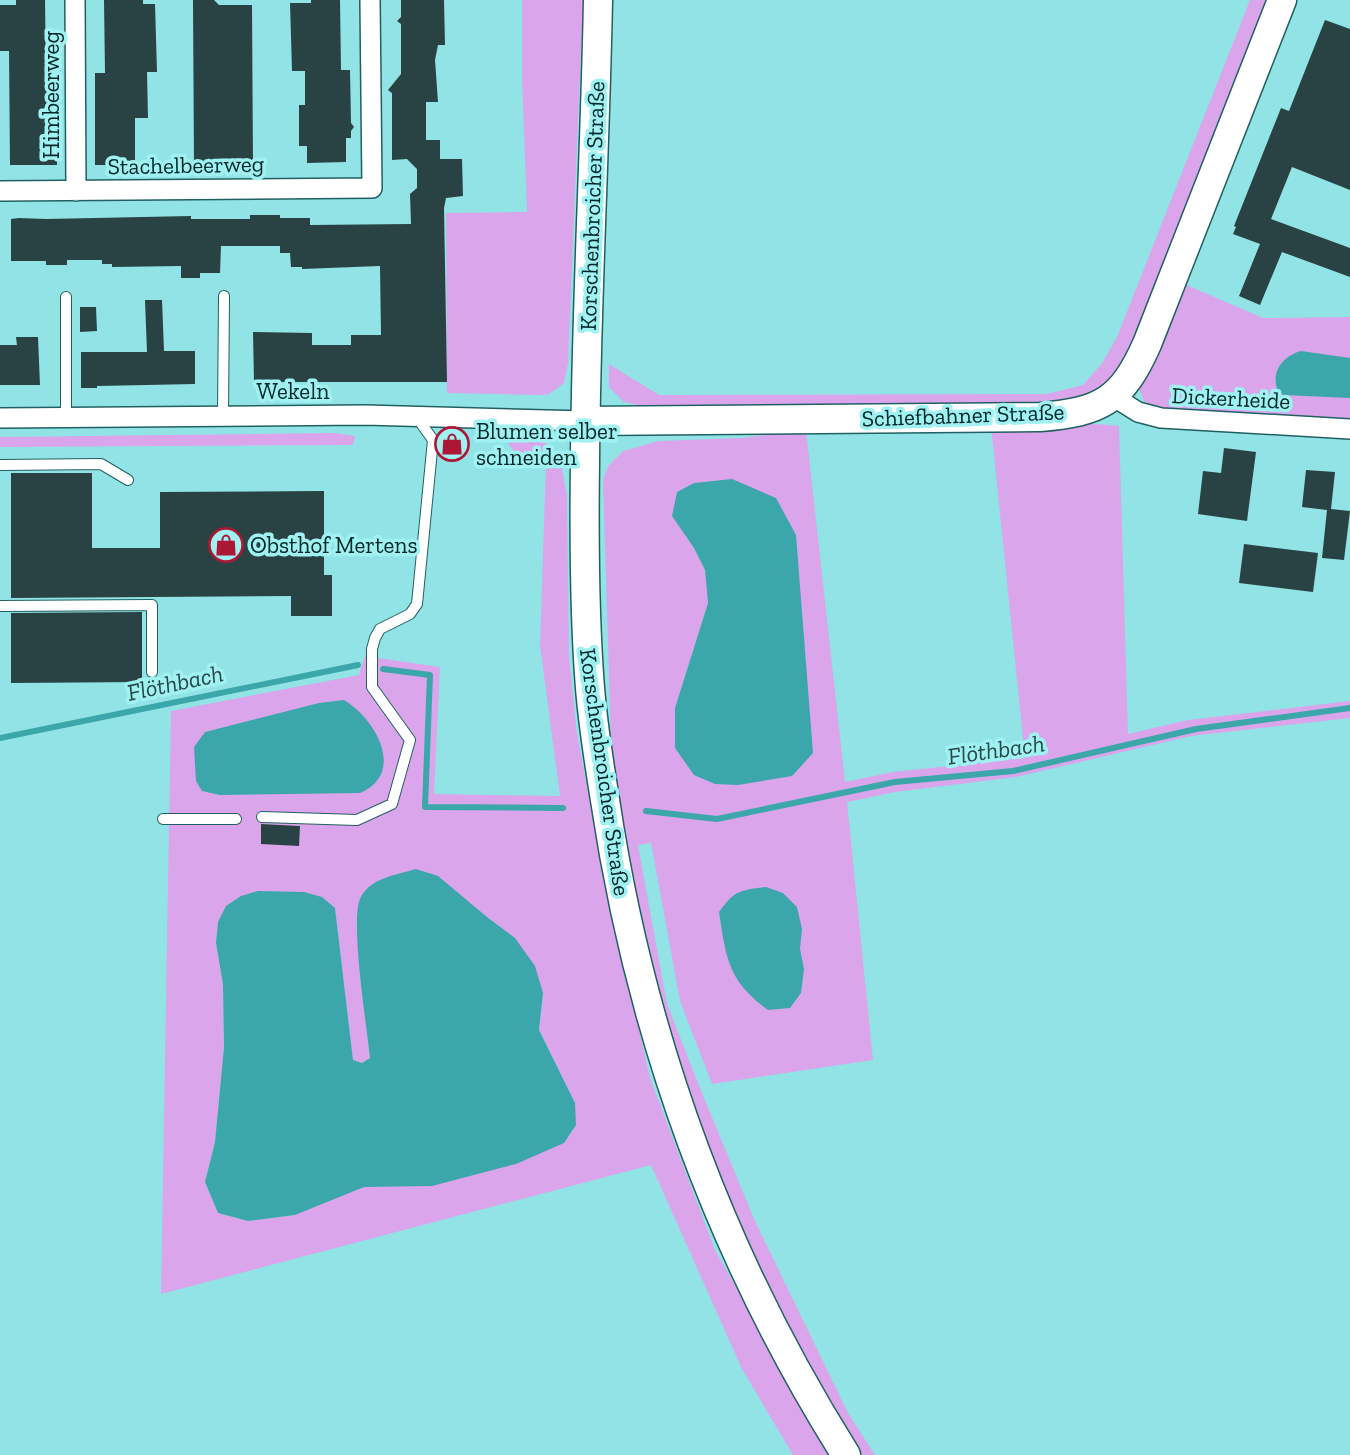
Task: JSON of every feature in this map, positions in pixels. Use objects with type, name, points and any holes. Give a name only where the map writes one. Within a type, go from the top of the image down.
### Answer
[{"type":"main road","name":"Korschenbroicher Straße","points":[[598,0],[585,421],[586,611],[591,706],[617,874],[641,984],[678,1105],[723,1222],[770,1322],[846,1455]]},
{"type":"main road","points":[[1114,397],[1133,373],[1147,344],[1283,0]]},
{"type":"main road","name":"Schiefbahner Straße","points":[[585,421],[1040,417],[1077,412],[1114,397]]},
{"type":"street","name":"Himbeerweg","points":[[75,0],[76,191]]},
{"type":"street","name":"Stachelbeerweg","points":[[0,191],[372,188],[370,0]]},
{"type":"street","name":"Dickerheide","points":[[1114,397],[1138,412],[1161,418],[1350,429]]},
{"type":"street","name":"Wekeln","points":[[0,418],[223,415],[416,416],[585,421]]},
{"type":"lane","points":[[223,415],[224,296]]},
{"type":"lane","points":[[66,298],[66,417]]},
{"type":"lane","points":[[262,817],[357,820],[392,804],[410,740],[372,687],[372,659],[377,633],[384,626],[410,614],[417,604],[433,440],[416,416]]},
{"type":"lane","points":[[0,465],[101,464],[128,480]]},
{"type":"lane","points":[[0,606],[152,605],[152,672]]},
{"type":"lane","points":[[163,819],[236,819]]},
{"type":"shaded area","points":[[522,0],[583,0],[568,363],[564,383],[549,394],[447,393],[446,213],[527,212]]},
{"type":"shaded area","points":[[1250,0],[1272,0],[1134,349],[1112,380],[1088,397],[1050,407],[647,407],[624,402],[609,387],[609,364],[659,395],[1047,394],[1083,385],[1103,362],[1117,337]]},
{"type":"shaded area","points":[[1182,283],[1263,318],[1350,317],[1350,420],[1165,411],[1144,401],[1139,389]]},
{"type":"shaded area","points":[[991,426],[1119,426],[1128,734],[1188,720],[1350,701],[1350,718],[1191,736],[1016,777],[895,792],[847,802],[873,1060],[712,1084],[680,1001],[651,843],[638,845],[667,1004],[754,1219],[848,1413],[875,1455],[861,1455],[827,1402],[737,1231],[654,1004],[626,853],[611,741],[603,479],[609,465],[623,451],[659,441],[742,438],[806,430],[845,782],[893,772],[1025,758]],"holes":[[[694,548],[813,753],[675,708],[708,603],[705,570]]]},
{"type":"shaded area","points":[[336,433],[355,436],[353,445],[0,447],[0,437]]},
{"type":"shaded area","points":[[515,435],[534,437],[547,444],[560,460],[567,495],[569,657],[577,733],[601,863],[650,1078],[715,1250],[832,1455],[793,1455],[742,1369],[651,1165],[161,1294],[171,711],[359,675],[365,656],[440,667],[434,794],[560,796],[540,645],[546,463],[522,462],[506,440]],"holes":[[[335,908],[353,1060],[362,1063],[370,1058],[356,922],[487,917],[515,938],[543,993],[539,1030],[575,1103],[432,1186],[364,1186],[295,1215],[248,1221],[218,1213],[205,1182],[215,1142],[224,1047],[223,985],[216,943],[218,922]]]},
{"type":"water","points":[[1301,351],[1350,358],[1350,398],[1283,395],[1278,391],[1277,371],[1284,361]]},
{"type":"water","points":[[732,479],[776,498],[796,535],[813,753],[792,776],[738,785],[715,784],[694,775],[675,748],[675,708],[708,603],[705,570],[672,516],[677,492],[694,483]]},
{"type":"water","points":[[344,700],[356,708],[375,732],[384,760],[382,773],[374,784],[360,793],[220,795],[202,791],[196,781],[194,747],[205,732],[319,703]]},
{"type":"water","points":[[416,869],[438,876],[515,938],[535,966],[543,993],[539,1030],[575,1103],[576,1125],[564,1143],[516,1164],[432,1186],[364,1187],[295,1215],[248,1221],[218,1213],[205,1182],[215,1142],[224,1047],[223,985],[216,943],[218,922],[226,906],[241,896],[258,891],[304,892],[322,897],[335,908],[353,1060],[362,1063],[370,1058],[358,952],[357,911],[360,899],[376,882]]},
{"type":"water","points":[[766,887],[783,893],[797,907],[802,929],[800,949],[804,969],[801,993],[790,1008],[768,1010],[744,989],[731,967],[724,943],[719,912],[724,905],[738,893]]},
{"type":"building","points":[[16,0],[45,0],[46,74],[56,73],[57,165],[10,165],[9,51],[0,51],[0,5],[16,5]]},
{"type":"building","points":[[104,0],[143,0],[143,4],[155,4],[157,72],[147,72],[148,118],[135,118],[135,165],[95,165],[95,73],[105,73]]},
{"type":"building","points":[[193,0],[214,0],[219,5],[252,5],[253,168],[194,168]]},
{"type":"building","points":[[311,0],[340,0],[341,70],[350,70],[351,123],[354,127],[351,138],[346,138],[346,162],[307,163],[307,146],[299,146],[299,105],[305,105],[305,71],[292,71],[290,3],[311,3]]},
{"type":"building","points":[[401,0],[444,0],[445,45],[438,45],[435,60],[438,102],[426,102],[426,140],[440,140],[440,159],[462,159],[463,196],[446,198],[444,208],[447,382],[254,382],[253,332],[312,333],[312,345],[351,345],[351,335],[381,335],[380,266],[302,269],[291,267],[290,253],[280,253],[280,246],[221,246],[220,273],[200,273],[200,278],[181,278],[181,266],[112,267],[112,264],[102,264],[102,260],[67,260],[67,265],[46,265],[46,261],[11,261],[11,219],[19,218],[191,216],[191,219],[250,219],[250,215],[280,215],[280,218],[310,218],[310,225],[411,224],[410,194],[417,188],[417,169],[407,159],[392,160],[392,93],[388,90],[401,74],[401,24],[397,21],[401,17]]},
{"type":"building","points":[[1325,20],[1350,29],[1350,190],[1292,167],[1271,219],[1350,248],[1350,277],[1282,252],[1260,305],[1239,296],[1260,244],[1233,234],[1236,227],[1234,226],[1281,108],[1289,111]]},
{"type":"building","points":[[145,300],[162,300],[164,351],[195,351],[195,384],[81,388],[81,352],[147,352]]},
{"type":"building","points":[[80,307],[96,307],[97,331],[80,332]]},
{"type":"building","points":[[16,337],[38,337],[40,385],[0,385],[0,345],[17,345]]},
{"type":"building","points":[[1224,448],[1256,452],[1247,521],[1198,514],[1203,471],[1221,473]]},
{"type":"building","points":[[1306,470],[1335,472],[1331,509],[1350,511],[1344,560],[1322,558],[1327,510],[1302,507]]},
{"type":"building","points":[[11,473],[92,473],[92,548],[160,548],[160,492],[324,491],[324,575],[332,575],[332,616],[291,616],[291,596],[11,598]]},
{"type":"building","points":[[1244,544],[1318,553],[1313,592],[1239,583]]},
{"type":"building","points":[[142,612],[142,682],[11,683],[11,613]]},
{"type":"building","points":[[261,824],[300,826],[299,846],[261,844]]},
{"type":"waterway","name":"Flöthbach","points":[[0,738],[358,665]]},
{"type":"waterway","name":"Flöthbach","points":[[383,669],[430,675],[425,807],[563,808]]},
{"type":"waterway","name":"Flöthbach","points":[[646,811],[717,819],[895,782],[1013,771],[1196,729],[1350,708]]},
{"type":"place","name":"Blumen selber schneiden","points":[[452,444]]},
{"type":"place","name":"Obsthof Mertens","points":[[226,545]]}]
